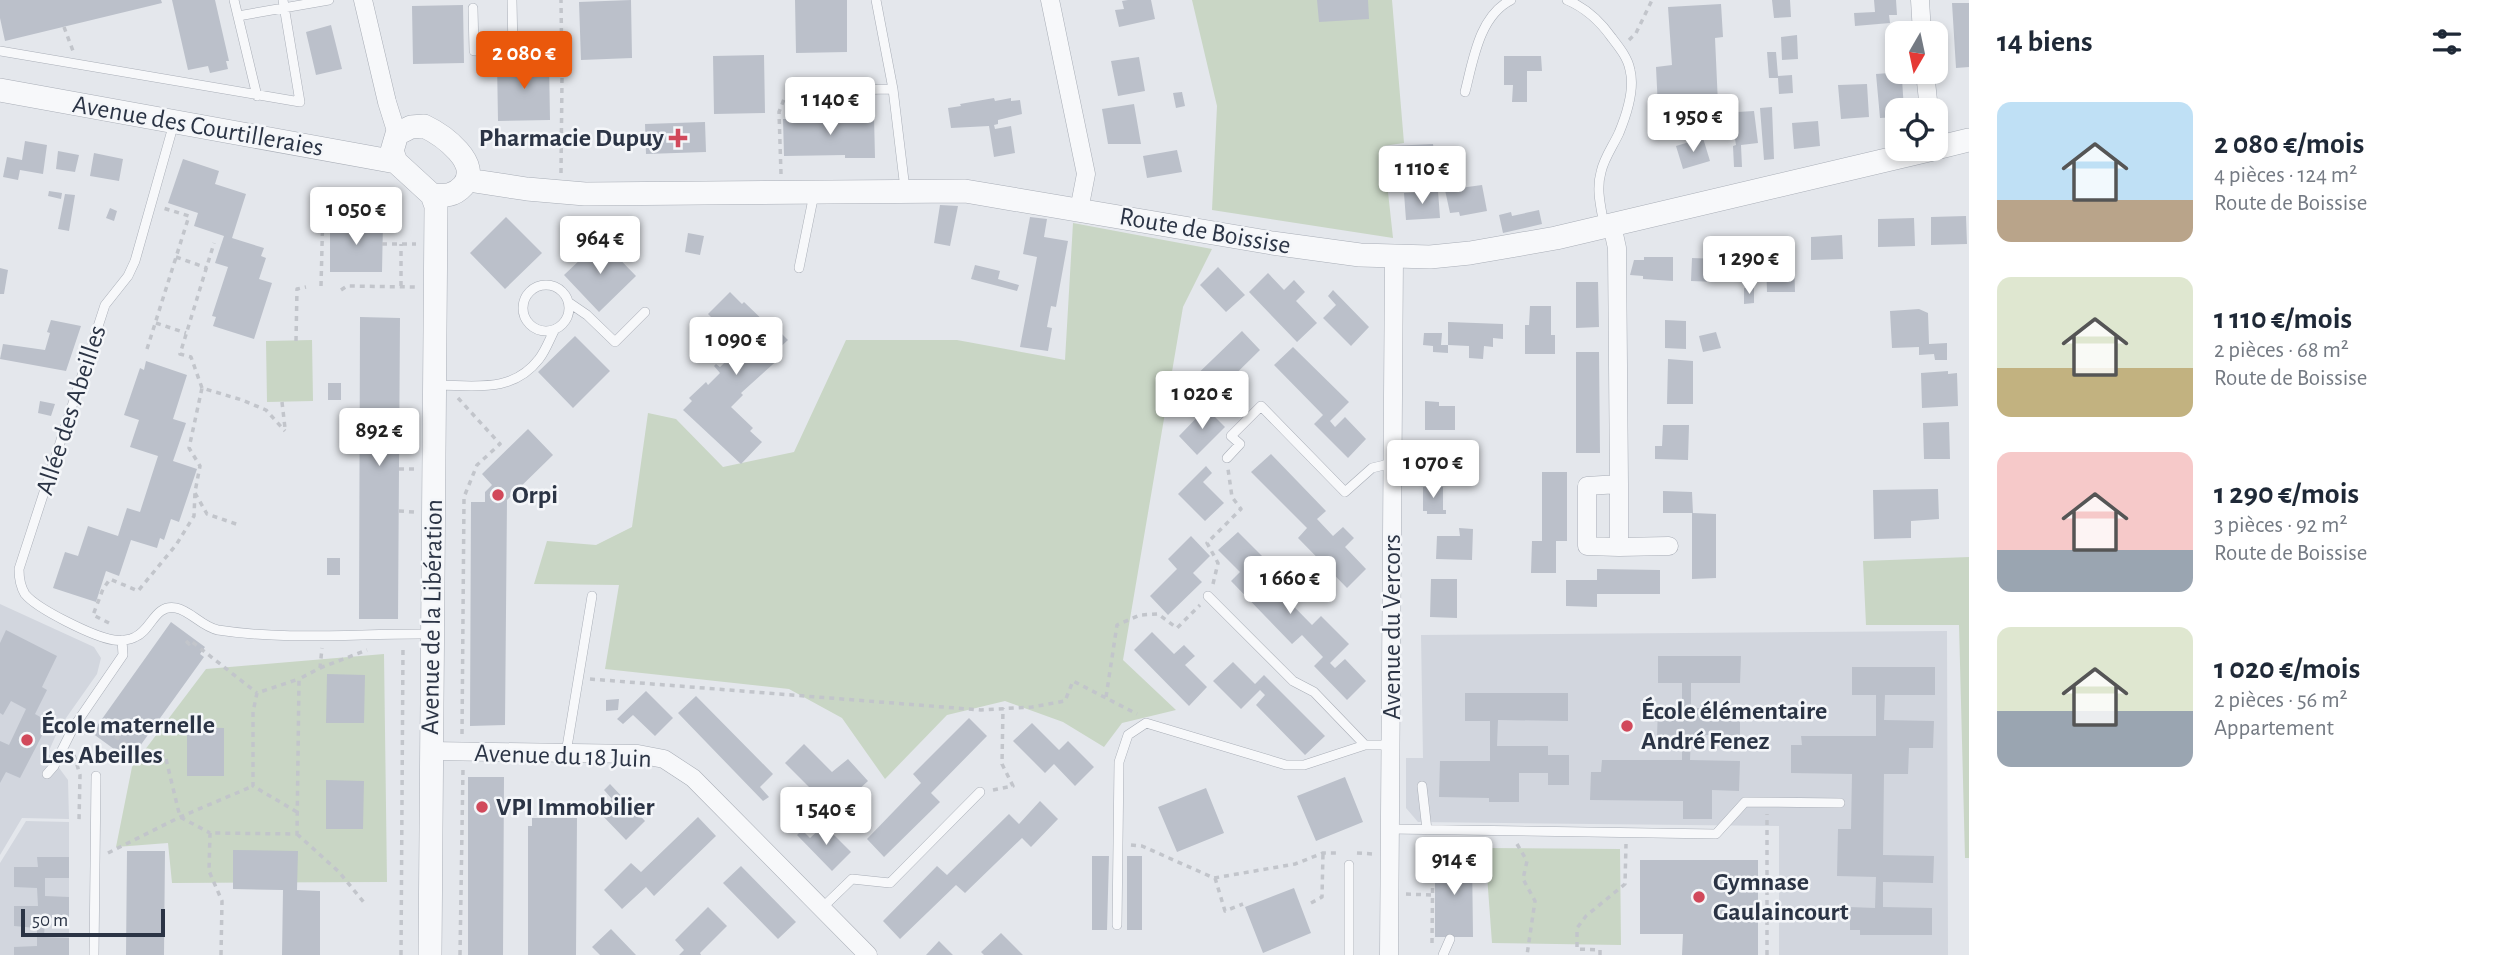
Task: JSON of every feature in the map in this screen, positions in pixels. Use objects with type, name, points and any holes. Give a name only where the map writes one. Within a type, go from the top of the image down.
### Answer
[{"type":"street","points":[[363,0],[397,134],[391,151],[396,162],[432,195],[449,196],[460,190],[468,180],[469,170],[463,158],[436,132],[424,127],[411,127],[397,134]]},
{"type":"street","points":[[1051,0],[1086,174],[1079,210]]},
{"type":"street","points":[[1920,0],[1921,21]]},
{"type":"street","name":"Avenue des Courtilleraies","points":[[0,90],[396,162]]},
{"type":"street","name":"Route de Boissise","points":[[1948,145],[1969,141]]},
{"type":"street","name":"Route de Boissise","points":[[468,180],[560,193],[660,195],[965,191],[1360,256],[1430,257],[1483,251],[1608,226],[1885,160]]},
{"type":"street","name":"Avenue de la Libération","points":[[430,955],[430,751],[424,634],[444,385],[436,206],[432,195]]},
{"type":"street","points":[[1608,226],[1617,248],[1619,547]]},
{"type":"street","name":"Avenue du Vercors","points":[[1390,955],[1394,257]]},
{"type":"street","points":[[1619,484],[1587,486],[1587,545],[1669,546]]},
{"type":"street","name":"Avenue du 18 Juin","points":[[430,751],[638,754],[664,759],[693,778],[867,955]]},
{"type":"lane","points":[[234,0],[257,96]]},
{"type":"lane","points":[[238,16],[284,5],[328,0]]},
{"type":"lane","points":[[472,8],[474,51],[513,52],[512,0]]},
{"type":"lane","points":[[876,0],[892,89],[905,191]]},
{"type":"lane","points":[[1465,92],[1486,24],[1501,5],[1511,0]]},
{"type":"lane","points":[[1567,0],[1581,6],[1602,25],[1620,49],[1631,71],[1630,93],[1619,134],[1601,171],[1598,193],[1608,226]]},
{"type":"lane","points":[[0,51],[300,102],[284,5]]},
{"type":"lane","points":[[792,91],[892,89]]},
{"type":"lane","name":"Allée des Abeilles","points":[[124,639],[104,637],[51,614],[23,592],[19,569],[104,305],[128,276],[152,205],[174,122]]},
{"type":"lane","points":[[799,268],[814,192]]},
{"type":"lane","points":[[555,329],[548,331],[533,327],[523,314],[525,299],[543,285],[559,289],[568,302],[615,342],[645,312]]},
{"type":"lane","points":[[444,385],[493,387],[523,374],[540,358],[555,329],[566,318],[568,302]]},
{"type":"lane","points":[[1227,458],[1240,444],[1231,436],[1261,406],[1345,492],[1372,468],[1393,463]]},
{"type":"lane","points":[[566,752],[592,596]]},
{"type":"lane","points":[[1208,596],[1293,681],[1314,692],[1364,745]]},
{"type":"lane","points":[[47,774],[54,766],[73,728],[123,655],[124,639],[143,632],[159,611],[167,607],[178,608],[214,629],[324,636],[424,634]]},
{"type":"lane","points":[[1117,925],[1119,762],[1128,735],[1146,723],[1286,765],[1304,765],[1364,745],[1392,746]]},
{"type":"lane","points":[[94,955],[96,776]]},
{"type":"lane","points":[[1422,786],[1430,830]]},
{"type":"lane","points":[[822,908],[852,879],[890,883],[980,792]]},
{"type":"lane","points":[[1391,829],[1716,834],[1745,802],[1840,803]]},
{"type":"lane","points":[[1349,865],[1349,955]]},
{"type":"lane","points":[[1443,955],[1450,939]]},
{"type":"path","points":[[560,193],[561,0]]},
{"type":"path","points":[[1620,49],[1636,33],[1652,0]]},
{"type":"path","points":[[64,27],[78,65]]},
{"type":"path","points":[[781,176],[779,112],[785,96],[792,91]]},
{"type":"path","points":[[147,349],[189,216],[152,205]]},
{"type":"path","points":[[321,286],[323,208],[367,209],[374,215]]},
{"type":"path","points":[[104,637],[110,623],[93,615],[110,579],[138,591],[176,545],[194,516],[200,466],[189,448],[201,388],[191,357],[180,354],[214,243]]},
{"type":"path","points":[[382,244],[418,244],[416,255]]},
{"type":"path","points":[[401,244],[401,286]]},
{"type":"path","points":[[176,257],[207,268]]},
{"type":"path","points":[[415,300],[416,276]]},
{"type":"path","points":[[341,290],[347,286],[415,287]]},
{"type":"path","points":[[296,341],[297,289],[306,287]]},
{"type":"path","points":[[156,323],[186,333]]},
{"type":"path","points":[[444,385],[500,444],[477,466],[464,497],[460,955]]},
{"type":"path","points":[[201,388],[266,410],[285,430],[282,402]]},
{"type":"path","points":[[399,426],[414,426],[414,415]]},
{"type":"path","points":[[1106,697],[1117,625],[1140,615],[1158,614],[1177,628],[1208,596],[1218,562],[1207,542],[1241,509],[1232,497],[1227,458]]},
{"type":"path","points":[[399,469],[414,468],[414,480]]},
{"type":"path","points":[[195,492],[207,513],[239,525]]},
{"type":"path","points":[[399,511],[414,512],[414,501]]},
{"type":"path","points":[[393,646],[414,645],[424,634]]},
{"type":"path","points":[[320,668],[324,636]]},
{"type":"path","points":[[186,641],[189,644],[191,641],[257,693]]},
{"type":"path","points":[[401,955],[403,645]]},
{"type":"path","points":[[257,693],[299,679],[372,648]]},
{"type":"path","points":[[578,677],[981,710],[1032,707],[1065,701],[1073,681],[1134,711],[1146,723]]},
{"type":"path","points":[[297,834],[299,679]]},
{"type":"path","points":[[253,786],[253,712],[257,693]]},
{"type":"path","points":[[980,792],[1013,786],[1002,764],[1003,708]]},
{"type":"path","points":[[73,728],[79,734],[72,749],[80,775],[79,821],[94,821]]},
{"type":"path","points":[[115,736],[138,752],[165,755],[180,817],[210,833],[297,834],[339,872],[366,905]]},
{"type":"path","points":[[253,786],[297,812]]},
{"type":"path","points":[[108,843],[108,853],[180,817],[253,786]]},
{"type":"path","points":[[1767,802],[1767,955]]},
{"type":"path","points":[[1430,830],[1432,950]]},
{"type":"path","points":[[1515,831],[1518,847],[1527,861],[1523,879],[1535,901],[1527,955]]},
{"type":"path","points":[[210,833],[209,871],[222,901],[221,955]]},
{"type":"path","points":[[1600,955],[1600,950],[1577,950],[1577,928],[1586,916],[1625,884],[1627,834]]},
{"type":"path","points":[[1118,845],[1142,846],[1215,878],[1295,864],[1323,853],[1349,853]]},
{"type":"path","points":[[1311,903],[1322,897],[1323,853]]},
{"type":"path","points":[[1215,878],[1225,911],[1243,904]]},
{"type":"path","points":[[1401,894],[1432,895]]},
{"type":"shaded area","name":"École maternelle Les Abeilles","points":[[0,604],[94,647],[101,658],[97,674],[59,728],[48,753],[68,780],[69,819],[22,818],[0,855]]},
{"type":"shaded area","points":[[1947,631],[1948,955],[1779,955],[1779,826],[1418,822],[1406,808],[1406,758],[1423,758],[1421,635]]},
{"type":"shaded area","points":[[26,821],[69,822],[69,955],[0,955],[0,863]]},
{"type":"green space","points":[[1192,0],[1392,0],[1404,143],[1383,146],[1393,238],[1212,210],[1217,106]]},
{"type":"green space","points":[[1073,223],[1212,249],[1183,307],[1123,660],[1176,710],[1122,723],[1104,747],[1063,722],[1005,701],[947,715],[885,779],[842,718],[789,689],[605,669],[619,585],[534,584],[547,541],[596,545],[632,527],[648,413],[676,419],[723,467],[794,452],[846,340],[957,340],[1065,360]]},
{"type":"green space","points":[[312,340],[313,401],[267,402],[266,341]]},
{"type":"green space","points":[[1969,557],[1969,858],[1965,858],[1959,625],[1866,625],[1863,561]]},
{"type":"green space","points":[[384,654],[387,882],[172,883],[168,843],[116,847],[132,767],[206,669]]},
{"type":"green space","points":[[1485,848],[1620,849],[1621,945],[1492,943]]},
{"type":"building","points":[[0,0],[161,0],[162,3],[5,41],[0,18]]},
{"type":"building","points":[[172,0],[215,0],[229,61],[226,61],[228,69],[210,73],[208,66],[188,70]]},
{"type":"building","points":[[631,0],[632,58],[581,60],[579,2]]},
{"type":"building","points":[[795,0],[847,0],[847,52],[796,53]]},
{"type":"building","points":[[1151,0],[1155,19],[1119,27],[1115,10],[1124,9],[1122,1]]},
{"type":"building","points":[[1317,0],[1368,0],[1369,19],[1319,22]]},
{"type":"building","points":[[1772,0],[1790,0],[1791,17],[1774,18]]},
{"type":"building","points":[[1874,0],[1896,0],[1897,15],[1889,15],[1890,21],[1855,26],[1854,13],[1875,12]]},
{"type":"building","points":[[1952,3],[1969,3],[1969,67],[1956,68]]},
{"type":"building","points":[[1721,4],[1723,37],[1715,38],[1718,104],[1726,103],[1727,125],[1676,129],[1674,106],[1658,108],[1656,67],[1672,65],[1668,7]]},
{"type":"building","points":[[463,5],[464,63],[413,64],[412,6]]},
{"type":"building","points":[[331,25],[342,69],[316,75],[306,32]]},
{"type":"building","points":[[1797,35],[1798,59],[1782,60],[1781,37]]},
{"type":"building","points":[[1767,52],[1776,52],[1778,76],[1792,75],[1793,93],[1779,94],[1778,78],[1769,78]]},
{"type":"building","points":[[764,55],[765,113],[714,114],[713,56]]},
{"type":"building","points":[[1504,56],[1541,56],[1542,71],[1527,71],[1527,102],[1512,102],[1513,85],[1504,85]]},
{"type":"building","points":[[1139,57],[1145,91],[1118,96],[1111,61]]},
{"type":"building","points":[[549,61],[550,120],[498,121],[497,62]]},
{"type":"building","points":[[1885,73],[1885,84],[1902,84],[1903,98],[1885,98],[1885,118],[1880,118],[1876,74]]},
{"type":"building","points":[[1867,84],[1869,117],[1841,119],[1838,85]]},
{"type":"building","points":[[1182,92],[1185,106],[1176,108],[1173,93]]},
{"type":"building","points":[[994,98],[995,101],[1011,98],[1011,101],[1020,100],[1022,114],[998,120],[998,124],[994,125],[995,129],[1011,126],[1015,153],[994,157],[989,126],[951,128],[948,108]]},
{"type":"building","points":[[1134,104],[1141,144],[1108,144],[1102,109]]},
{"type":"building","points":[[1772,107],[1774,159],[1764,160],[1760,108]]},
{"type":"building","points":[[1754,111],[1758,143],[1741,145],[1742,167],[1734,167],[1733,146],[1736,145],[1734,132],[1738,131],[1737,112]]},
{"type":"building","points":[[874,116],[875,158],[845,158],[845,155],[784,156],[783,119]]},
{"type":"building","points":[[1818,121],[1820,146],[1794,149],[1792,123]]},
{"type":"building","points":[[705,122],[706,152],[646,154],[645,124]]},
{"type":"building","points":[[1703,138],[1710,161],[1683,169],[1676,146]]},
{"type":"building","points":[[25,141],[47,145],[43,174],[20,170],[18,180],[3,177],[7,157],[22,160]]},
{"type":"building","points":[[1433,144],[1434,152],[1405,153],[1406,164],[1392,164],[1391,146]]},
{"type":"building","points":[[1177,150],[1182,172],[1147,178],[1143,156]]},
{"type":"building","points":[[58,151],[79,155],[75,172],[56,169]]},
{"type":"building","points":[[94,153],[123,159],[119,181],[90,176]]},
{"type":"building","points":[[183,159],[219,171],[215,184],[246,194],[232,238],[264,248],[261,256],[266,258],[259,279],[272,283],[254,339],[213,326],[216,317],[212,316],[228,267],[215,263],[224,236],[194,226],[198,213],[168,203]]},
{"type":"building","points":[[1482,185],[1487,211],[1460,216],[1459,212],[1450,213],[1445,190]]},
{"type":"building","points":[[49,191],[62,193],[61,199],[48,196]]},
{"type":"building","points":[[1438,191],[1440,218],[1406,220],[1404,193]]},
{"type":"building","points":[[65,194],[75,195],[69,231],[58,229]]},
{"type":"building","points":[[940,205],[958,206],[950,246],[934,243]]},
{"type":"building","points":[[110,208],[117,211],[114,221],[106,218]]},
{"type":"building","points":[[1539,210],[1542,224],[1503,233],[1499,215],[1511,212],[1512,216]]},
{"type":"building","points":[[1966,216],[1967,244],[1931,245],[1931,217]]},
{"type":"building","points":[[506,217],[542,253],[505,289],[470,253]]},
{"type":"building","points":[[1030,217],[1047,219],[1044,237],[1068,241],[1056,307],[1051,306],[1047,327],[1052,328],[1048,351],[1020,347],[1037,257],[1023,254]]},
{"type":"building","points":[[1914,218],[1915,246],[1878,247],[1878,219]]},
{"type":"building","points":[[330,222],[383,222],[382,272],[330,272]]},
{"type":"building","points":[[688,233],[704,236],[700,255],[685,252]]},
{"type":"building","points":[[1842,235],[1843,259],[1811,260],[1811,237]]},
{"type":"building","points":[[601,240],[636,276],[599,312],[564,275]]},
{"type":"building","points":[[1753,250],[1754,280],[1749,279],[1748,271],[1734,271],[1733,251]]},
{"type":"building","points":[[1644,257],[1673,257],[1673,281],[1643,279],[1643,276],[1630,275],[1634,260],[1644,260]]},
{"type":"building","points":[[1692,258],[1718,259],[1717,282],[1691,281]]},
{"type":"building","points":[[1766,258],[1794,258],[1795,292],[1767,292]]},
{"type":"building","points":[[975,265],[1000,271],[998,279],[1019,285],[1017,291],[971,279]]},
{"type":"building","points":[[1218,267],[1245,295],[1226,312],[1200,285]]},
{"type":"building","points":[[0,268],[8,270],[4,294],[0,294]]},
{"type":"building","points":[[1268,273],[1284,290],[1294,280],[1305,292],[1296,301],[1317,323],[1297,342],[1249,292]]},
{"type":"building","points":[[1576,282],[1598,282],[1599,327],[1576,328]]},
{"type":"building","points":[[1744,288],[1754,288],[1754,303],[1744,304]]},
{"type":"building","points":[[1333,290],[1369,327],[1351,346],[1323,318],[1336,305],[1328,296]]},
{"type":"building","points":[[730,292],[788,340],[776,351],[782,356],[741,393],[743,395],[731,407],[753,428],[750,431],[762,442],[741,464],[683,410],[692,401],[689,398],[720,373],[714,366],[716,364],[720,367],[741,347],[708,314]]},
{"type":"building","points":[[1530,306],[1551,306],[1551,335],[1555,335],[1555,354],[1525,354],[1525,325],[1529,325]]},
{"type":"building","points":[[1919,309],[1928,313],[1929,344],[1947,343],[1947,360],[1935,360],[1934,354],[1919,355],[1919,347],[1892,348],[1890,311]]},
{"type":"building","points":[[360,317],[400,318],[398,619],[359,619]]},
{"type":"building","points":[[51,320],[81,326],[66,371],[0,359],[3,344],[45,350]]},
{"type":"building","points":[[1665,320],[1686,321],[1686,349],[1665,348]]},
{"type":"building","points":[[1448,322],[1503,324],[1503,339],[1493,338],[1493,347],[1484,346],[1483,359],[1469,358],[1469,346],[1448,345]]},
{"type":"building","points":[[1242,331],[1260,350],[1204,405],[1185,386]]},
{"type":"building","points":[[1716,332],[1721,348],[1703,352],[1699,336]]},
{"type":"building","points":[[1424,333],[1442,333],[1441,345],[1448,345],[1448,353],[1433,352],[1433,346],[1423,345]]},
{"type":"building","points":[[575,336],[610,371],[573,408],[538,372]]},
{"type":"building","points":[[1293,347],[1349,402],[1330,421],[1335,427],[1345,417],[1366,439],[1348,458],[1314,424],[1323,415],[1274,365]]},
{"type":"building","points":[[1576,352],[1599,352],[1600,453],[1576,453]]},
{"type":"building","points":[[1668,359],[1693,361],[1693,404],[1667,404]]},
{"type":"building","points":[[146,361],[187,375],[173,419],[186,423],[173,461],[197,469],[179,522],[171,519],[164,540],[160,538],[157,548],[131,540],[119,576],[106,571],[96,602],[53,588],[65,552],[78,556],[88,526],[118,536],[127,508],[140,512],[158,456],[130,447],[139,420],[124,415],[140,368],[144,370]]},
{"type":"building","points":[[1948,371],[1948,374],[1957,373],[1958,406],[1922,408],[1921,373]]},
{"type":"building","points":[[328,383],[341,383],[341,400],[328,400]]},
{"type":"building","points":[[40,401],[55,404],[51,416],[38,413]]},
{"type":"building","points":[[1425,401],[1439,402],[1439,406],[1455,406],[1455,430],[1425,430]]},
{"type":"building","points":[[1206,408],[1225,427],[1197,455],[1179,436]]},
{"type":"building","points":[[1949,422],[1950,459],[1924,459],[1923,423]]},
{"type":"building","points":[[1663,425],[1689,425],[1688,460],[1655,459],[1655,446],[1662,446]]},
{"type":"building","points":[[528,429],[553,455],[507,500],[505,725],[470,726],[471,502],[485,502],[485,492],[492,485],[482,474]]},
{"type":"building","points":[[1439,444],[1463,445],[1464,481],[1439,481]]},
{"type":"building","points":[[1271,454],[1326,511],[1317,519],[1333,536],[1343,527],[1354,538],[1345,547],[1366,569],[1347,588],[1298,538],[1307,528],[1251,472]]},
{"type":"building","points":[[1206,466],[1212,473],[1203,482],[1224,503],[1205,521],[1178,494]]},
{"type":"building","points":[[1542,472],[1567,472],[1567,541],[1556,541],[1556,573],[1531,573],[1532,541],[1542,541]]},
{"type":"building","points":[[1423,487],[1443,487],[1443,510],[1446,510],[1446,514],[1427,514],[1427,511],[1423,511]]},
{"type":"building","points":[[1938,489],[1939,519],[1911,521],[1911,538],[1874,539],[1873,490]]},
{"type":"building","points":[[1663,491],[1692,492],[1693,513],[1716,514],[1716,578],[1692,579],[1692,513],[1663,513]]},
{"type":"building","points":[[1459,528],[1473,529],[1472,560],[1436,559],[1437,536],[1460,536]]},
{"type":"building","points":[[1238,532],[1265,559],[1256,568],[1312,625],[1321,616],[1349,644],[1330,663],[1335,668],[1345,659],[1366,681],[1347,700],[1314,666],[1323,657],[1302,635],[1292,644],[1231,581],[1240,572],[1218,550]]},
{"type":"building","points":[[1191,536],[1210,556],[1193,573],[1202,582],[1168,615],[1150,596],[1177,569],[1168,559]]},
{"type":"building","points":[[327,558],[340,558],[340,575],[327,575]]},
{"type":"building","points":[[1597,569],[1660,570],[1660,594],[1597,594],[1597,607],[1566,606],[1566,580],[1597,580]]},
{"type":"building","points":[[1431,579],[1457,579],[1457,618],[1430,617]]},
{"type":"building","points":[[171,622],[205,647],[200,654],[204,657],[140,746],[136,743],[130,752],[134,754],[129,760],[92,733]]},
{"type":"building","points":[[6,630],[57,656],[42,687],[47,690],[35,714],[49,722],[20,778],[6,772],[0,783],[0,741],[9,745],[26,709],[11,701],[3,715],[0,713],[0,643]]},
{"type":"building","points":[[1152,632],[1174,654],[1184,645],[1195,656],[1185,665],[1207,687],[1189,706],[1134,650]]},
{"type":"building","points":[[1658,656],[1741,656],[1740,683],[1691,683],[1691,708],[1740,708],[1740,735],[1691,735],[1690,760],[1740,761],[1739,791],[1712,790],[1712,819],[1683,819],[1683,801],[1590,800],[1591,772],[1601,772],[1602,760],[1682,760],[1682,735],[1657,736],[1658,708],[1682,708],[1682,683],[1658,683]]},
{"type":"building","points":[[1233,662],[1255,684],[1264,675],[1325,736],[1305,755],[1256,705],[1265,695],[1260,690],[1241,709],[1213,681]]},
{"type":"building","points":[[1852,667],[1935,667],[1935,695],[1885,695],[1884,720],[1934,721],[1933,748],[1909,748],[1908,774],[1884,774],[1883,855],[1934,856],[1933,883],[1883,882],[1883,907],[1932,908],[1932,935],[1860,935],[1860,930],[1850,930],[1850,907],[1875,908],[1876,877],[1837,876],[1838,829],[1851,829],[1852,774],[1791,773],[1791,745],[1802,745],[1801,736],[1876,736],[1876,695],[1852,695]]},
{"type":"building","points":[[327,674],[365,675],[364,723],[326,723]]},
{"type":"building","points":[[646,691],[673,718],[655,736],[633,715],[623,724],[617,719]]},
{"type":"building","points":[[1465,693],[1568,693],[1568,721],[1498,720],[1497,746],[1548,746],[1548,755],[1569,755],[1569,785],[1548,785],[1548,773],[1519,773],[1519,802],[1489,802],[1489,798],[1439,797],[1440,761],[1490,761],[1490,721],[1465,721]]},
{"type":"building","points":[[696,696],[773,774],[760,787],[769,797],[763,801],[678,713]]},
{"type":"building","points":[[619,699],[618,710],[606,711],[606,700]]},
{"type":"building","points":[[969,718],[987,736],[931,793],[940,802],[884,857],[867,839],[921,783],[913,774]]},
{"type":"building","points":[[1032,723],[1059,750],[1068,741],[1094,767],[1075,786],[1054,764],[1045,773],[1013,741]]},
{"type":"building","points":[[187,727],[224,728],[224,776],[187,776]]},
{"type":"building","points":[[804,744],[832,772],[848,759],[868,781],[844,803],[828,787],[818,796],[785,763]]},
{"type":"building","points":[[468,777],[504,777],[503,955],[468,955]]},
{"type":"building","points":[[1345,777],[1363,822],[1316,841],[1297,796]]},
{"type":"building","points":[[326,780],[364,781],[363,829],[326,829]]},
{"type":"building","points":[[610,784],[645,821],[626,840],[599,812],[612,799],[604,790]]},
{"type":"building","points":[[1206,788],[1224,833],[1177,852],[1158,807]]},
{"type":"building","points":[[1040,801],[1058,819],[1031,847],[1022,838],[965,893],[956,885],[900,939],[883,921],[937,866],[947,875],[1009,814],[1019,824]]},
{"type":"building","points":[[698,817],[716,836],[654,896],[646,887],[622,909],[604,890],[631,863],[641,872]]},
{"type":"building","points":[[532,818],[577,818],[576,955],[528,955],[528,826],[532,826]]},
{"type":"building","points":[[824,825],[851,852],[832,871],[797,835],[802,830],[810,838]]},
{"type":"building","points":[[233,850],[298,851],[297,890],[320,891],[320,955],[282,955],[283,890],[233,889]]},
{"type":"building","points":[[127,851],[165,851],[164,955],[126,955]]},
{"type":"building","points":[[1092,856],[1109,856],[1107,930],[1092,930]]},
{"type":"building","points":[[1127,856],[1142,856],[1142,930],[1127,930]]},
{"type":"building","points":[[37,857],[69,857],[69,878],[45,878],[45,896],[69,897],[69,918],[45,918],[44,937],[69,938],[69,955],[14,955],[14,947],[37,946],[37,928],[14,926],[14,906],[38,906],[37,888],[14,887],[14,867],[38,867]]},
{"type":"building","points":[[1435,857],[1472,857],[1473,937],[1435,937]]},
{"type":"building","name":"Gymnase Gaulaincourt","points":[[1640,860],[1758,860],[1758,955],[1682,955],[1683,934],[1640,934]]},
{"type":"building","points":[[741,866],[796,922],[778,939],[723,883]]},
{"type":"building","points":[[1294,888],[1311,933],[1263,953],[1245,907]]},
{"type":"building","points":[[708,907],[727,926],[701,955],[679,955],[684,950],[675,940]]},
{"type":"building","points":[[611,929],[636,955],[600,955],[592,947]]},
{"type":"building","points":[[1001,933],[1023,955],[984,955],[981,952]]},
{"type":"building","points":[[939,941],[953,955],[926,955]]},
{"type":"place","name":"Pharmacie Dupuy","points":[[678,138]]},
{"type":"place","name":"Orpi","points":[[498,495]]},
{"type":"place","name":"École élémentaire André Fenez","points":[[1627,726]]},
{"type":"place","name":"École maternelle Les Abeilles","points":[[27,740]]},
{"type":"place","name":"VPI Immobilier","points":[[482,807]]},
{"type":"place","name":"Gymnase Gaulaincourt","points":[[1699,897]]}]
